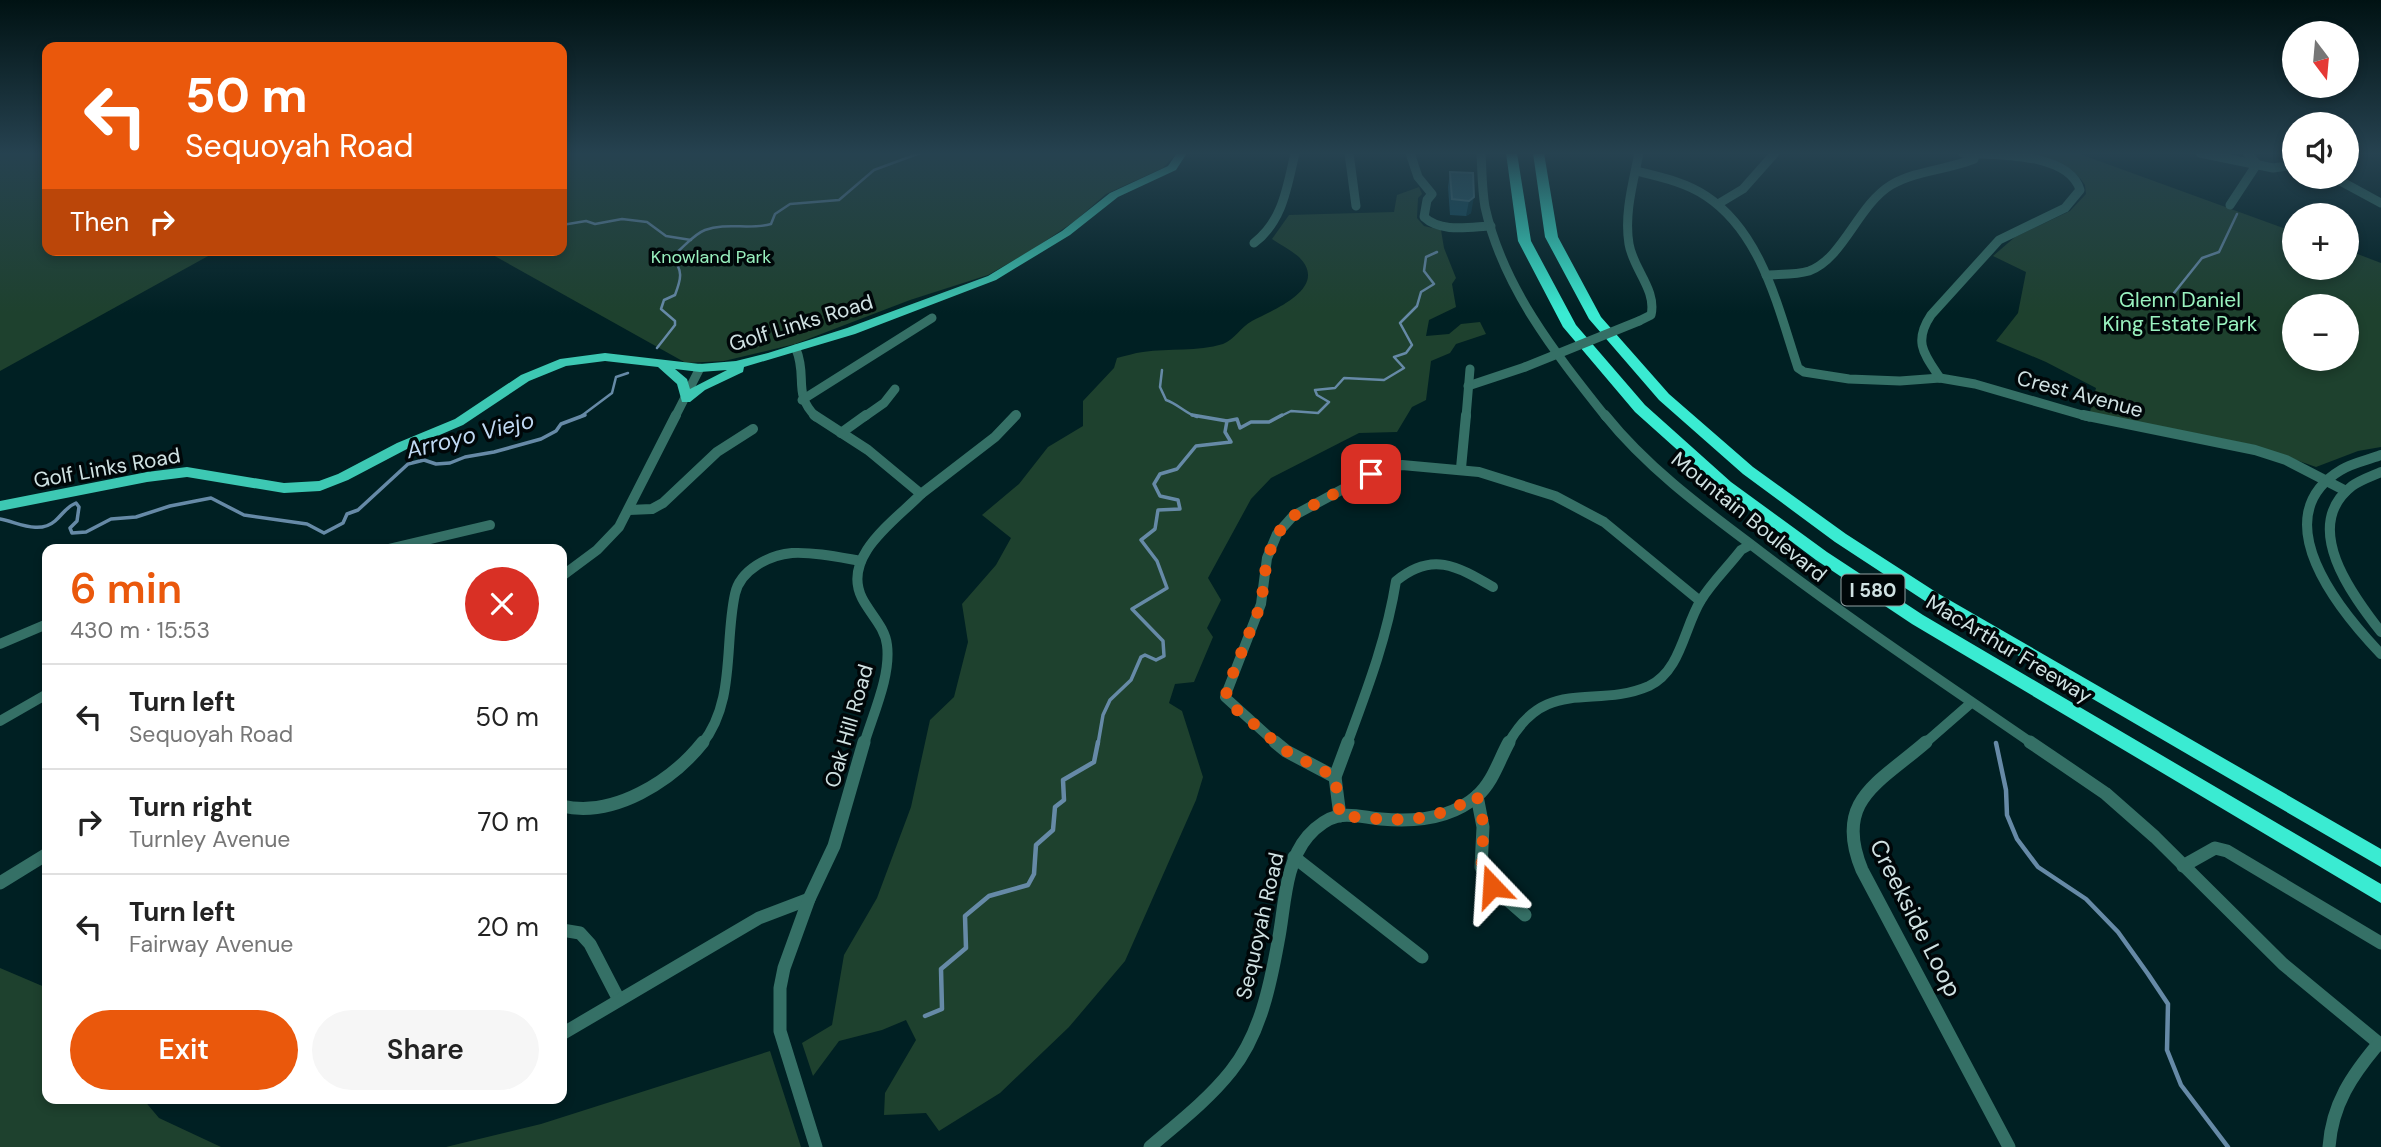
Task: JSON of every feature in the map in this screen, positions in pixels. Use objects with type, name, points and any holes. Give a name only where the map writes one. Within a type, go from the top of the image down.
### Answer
[{"type":"highway","name":"MacArthur Freeway","points":[[1514,207],[1522,238],[1546,291],[1564,319],[1609,378],[1701,464],[1820,553],[1925,623],[2381,894]]},
{"type":"highway","name":"MacArthur Freeway","points":[[1543,207],[1561,262],[1576,289],[1615,345],[1637,371],[1694,425],[1797,506],[1947,606],[2381,859]]},
{"type":"main road","name":"Golf Links Road","points":[[0,506],[147,477],[187,472],[284,488],[320,486],[459,422],[525,378],[553,365],[595,357],[700,368],[760,360],[992,278],[1066,233],[1099,207]]},
{"type":"main road","points":[[685,399],[701,387],[760,360]]},
{"type":"main road","points":[[662,364],[683,382],[685,399]]},
{"type":"street","points":[[1254,243],[1266,236],[1281,207]]},
{"type":"street","points":[[1425,207],[1424,217],[1427,222],[1439,225],[1491,226]]},
{"type":"street","name":"Mountain Boulevard","points":[[1486,207],[1503,263],[1523,303],[1547,341],[1601,411],[1641,455],[1750,545],[1828,604],[2105,793],[2283,964],[2380,1044]]},
{"type":"street","points":[[1468,386],[1525,367],[1651,315],[1653,303],[1631,257],[1627,229],[1628,207]]},
{"type":"street","points":[[1720,207],[1746,235],[1766,275],[1800,273],[1825,263],[1867,207]]},
{"type":"street","points":[[1940,378],[1926,354],[1920,335],[1927,318],[1999,240],[2065,207]]},
{"type":"street","name":"Crest Avenue","points":[[1766,275],[1798,368],[1811,375],[1900,381],[1940,378],[2001,391],[2105,422],[2255,450],[2286,460],[2346,491]]},
{"type":"street","points":[[802,400],[932,318]]},
{"type":"street","points":[[796,349],[802,364],[802,400],[818,419],[868,450],[922,494]]},
{"type":"street","points":[[567,572],[597,550],[619,527],[700,368]]},
{"type":"street","points":[[1461,468],[1470,369]]},
{"type":"street","points":[[841,432],[884,403],[895,389]]},
{"type":"street","points":[[567,807],[590,809],[616,803],[655,785],[694,754],[710,733],[721,712],[735,592],[751,568],[776,555],[789,552],[860,561],[871,546],[942,474],[1005,430],[1016,415]]},
{"type":"street","points":[[629,510],[658,507],[717,452],[753,429]]},
{"type":"street","points":[[2381,455],[2351,464],[2325,480],[2309,505],[2306,519],[2311,554],[2328,592],[2343,614],[2381,654]]},
{"type":"street","points":[[1335,777],[1286,751],[1230,704],[1226,697],[1227,688],[1261,604],[1267,558],[1277,534],[1293,516],[1371,474],[1402,465],[1461,468],[1514,481],[1555,496],[1605,522],[1700,601]]},
{"type":"street","points":[[2381,472],[2361,480],[2346,491],[2332,514],[2329,527],[2334,559],[2353,596],[2381,632]]},
{"type":"street","points":[[409,544],[490,525]]},
{"type":"street","points":[[1493,587],[1465,570],[1443,563],[1413,567],[1396,581],[1391,614],[1378,659],[1335,777],[1340,816],[1411,821],[1447,813],[1477,796],[1488,781],[1507,742],[1528,716],[1555,700],[1575,694],[1630,692],[1652,685],[1667,674],[1700,601],[1741,550],[1750,545]]},
{"type":"street","name":"Oak Hill Road","points":[[816,1147],[808,1115],[785,1051],[778,1009],[784,968],[809,899],[834,846],[886,668],[887,643],[883,631],[860,597],[857,585],[860,561]]},
{"type":"street","points":[[0,644],[42,626]]},
{"type":"street","points":[[0,721],[42,697]]},
{"type":"street","name":"Creekside Loop","points":[[1971,703],[1866,793],[1854,812],[1850,825],[1856,856],[1862,870],[2009,1147]]},
{"type":"street","points":[[1477,796],[1483,827],[1481,867],[1492,886],[1525,915]]},
{"type":"street","name":"Sequoyah Road","points":[[1150,1147],[1205,1100],[1234,1068],[1251,1039],[1261,1012],[1294,857],[1299,845],[1322,823],[1340,816]]},
{"type":"street","points":[[2183,866],[2215,848],[2227,850],[2381,943]]},
{"type":"street","points":[[0,883],[42,857]]},
{"type":"street","points":[[1294,857],[1422,957]]},
{"type":"street","points":[[567,1031],[760,918],[809,899]]},
{"type":"street","points":[[567,931],[580,933],[590,944],[619,1000]]},
{"type":"street","points":[[2329,1147],[2329,1129],[2338,1097],[2380,1044]]},
{"type":"green space","points":[[0,207],[42,207],[42,256],[208,256],[0,371]]},
{"type":"green space","name":"Knowland Park","points":[[567,207],[1092,207],[1032,250],[988,275],[910,300],[795,344],[724,361],[686,363],[495,256],[567,256]]},
{"type":"green space","points":[[1395,207],[1418,207],[1417,218],[1424,226],[1441,230],[1444,248],[1456,278],[1452,284],[1456,307],[1429,320],[1426,336],[1449,334],[1461,324],[1480,322],[1486,334],[1456,344],[1450,353],[1431,361],[1426,400],[1412,407],[1397,432],[1359,433],[1271,478],[1251,499],[1208,578],[1221,600],[1207,628],[1213,637],[1194,682],[1175,684],[1169,703],[1182,711],[1203,777],[1196,800],[1125,961],[1069,1027],[1000,1093],[939,1131],[926,1113],[884,1115],[885,1093],[916,1040],[906,1020],[882,1030],[839,1041],[813,1076],[802,1043],[832,1025],[844,955],[877,898],[911,807],[930,720],[954,697],[968,642],[962,604],[996,565],[1011,538],[982,515],[1019,484],[1048,447],[1083,426],[1083,401],[1114,368],[1117,358],[1143,352],[1223,344],[1248,324],[1295,296],[1308,279],[1307,268],[1299,257],[1272,239],[1289,215],[1394,212]]},
{"type":"green space","name":"Glenn Daniel King Estate Park","points":[[2074,207],[2224,207],[2282,228],[2282,280],[2359,280],[2359,255],[2381,263],[2381,447],[2358,451],[2316,467],[2253,445],[2090,412],[2096,388],[2046,362],[1996,341],[2018,313],[2026,272],[1993,256],[2015,237]]},
{"type":"green space","points":[[0,968],[42,986],[42,1104],[147,1104],[159,1118],[221,1147],[0,1147]]},
{"type":"green space","points":[[770,1051],[801,1147],[446,1147],[541,1124]]},
{"type":"waterway","name":"Arroyo Viejo","points":[[690,240],[713,228],[771,224],[775,214],[786,207]]},
{"type":"waterway","points":[[2174,293],[2202,258],[2219,252],[2237,214]]},
{"type":"waterway","points":[[567,224],[586,221],[595,224],[622,219],[647,222],[666,236],[690,240]]},
{"type":"waterway","name":"Arroyo Viejo","points":[[657,348],[675,325],[675,321],[661,309],[664,300],[675,295],[680,279],[678,266],[671,257],[690,240]]},
{"type":"waterway","points":[[1279,417],[1291,411],[1318,413],[1329,402],[1317,395],[1315,390],[1335,388],[1344,378],[1384,380],[1404,368],[1394,357],[1406,353],[1412,345],[1400,323],[1417,306],[1421,292],[1434,284],[1424,271],[1426,257],[1437,252]]},
{"type":"waterway","points":[[1162,370],[1160,387],[1166,400],[1194,415]]},
{"type":"waterway","name":"Arroyo Viejo","points":[[580,417],[612,393],[616,377],[628,373]]},
{"type":"waterway","name":"Arroyo Viejo","points":[[580,417],[585,415]]},
{"type":"waterway","points":[[1194,415],[1227,421]]},
{"type":"waterway","points":[[1227,421],[1237,419],[1240,428],[1251,422],[1269,422],[1282,415]]},
{"type":"waterway","name":"Arroyo Viejo","points":[[0,519],[42,527],[55,521],[76,503],[79,507],[77,521],[70,528],[72,533],[86,532],[111,519],[136,517],[170,506],[211,498],[244,515],[307,524],[324,533],[343,523],[347,514],[358,510],[408,464],[424,460],[436,464],[450,463],[465,457],[494,452],[541,439],[556,431],[561,424],[580,417]]},
{"type":"waterway","points":[[1098,744],[1103,715],[1110,700],[1131,680],[1141,657],[1145,655],[1156,660],[1164,656],[1163,641],[1132,609],[1167,588],[1157,561],[1141,540],[1155,529],[1158,510],[1180,509],[1178,500],[1160,496],[1154,484],[1160,474],[1177,469],[1196,446],[1231,442],[1225,432],[1227,421]]},
{"type":"waterway","points":[[925,1016],[942,1009],[941,969],[966,948],[965,916],[989,896],[1028,885],[1034,874],[1036,845],[1053,830],[1055,807],[1064,800],[1063,780],[1094,762],[1098,742]]},
{"type":"waterway","points":[[1996,743],[2006,790],[2007,815],[2017,839],[2038,867],[2086,899],[2118,932],[2148,974],[2168,1004],[2167,1050],[2181,1085],[2228,1147]]},
{"type":"route","points":[[1371,474],[1293,516],[1277,534],[1267,558],[1261,604],[1227,688],[1226,697],[1230,704],[1286,751],[1335,777],[1340,816],[1411,821],[1447,813],[1477,796],[1483,827],[1481,867],[1492,886]]}]
